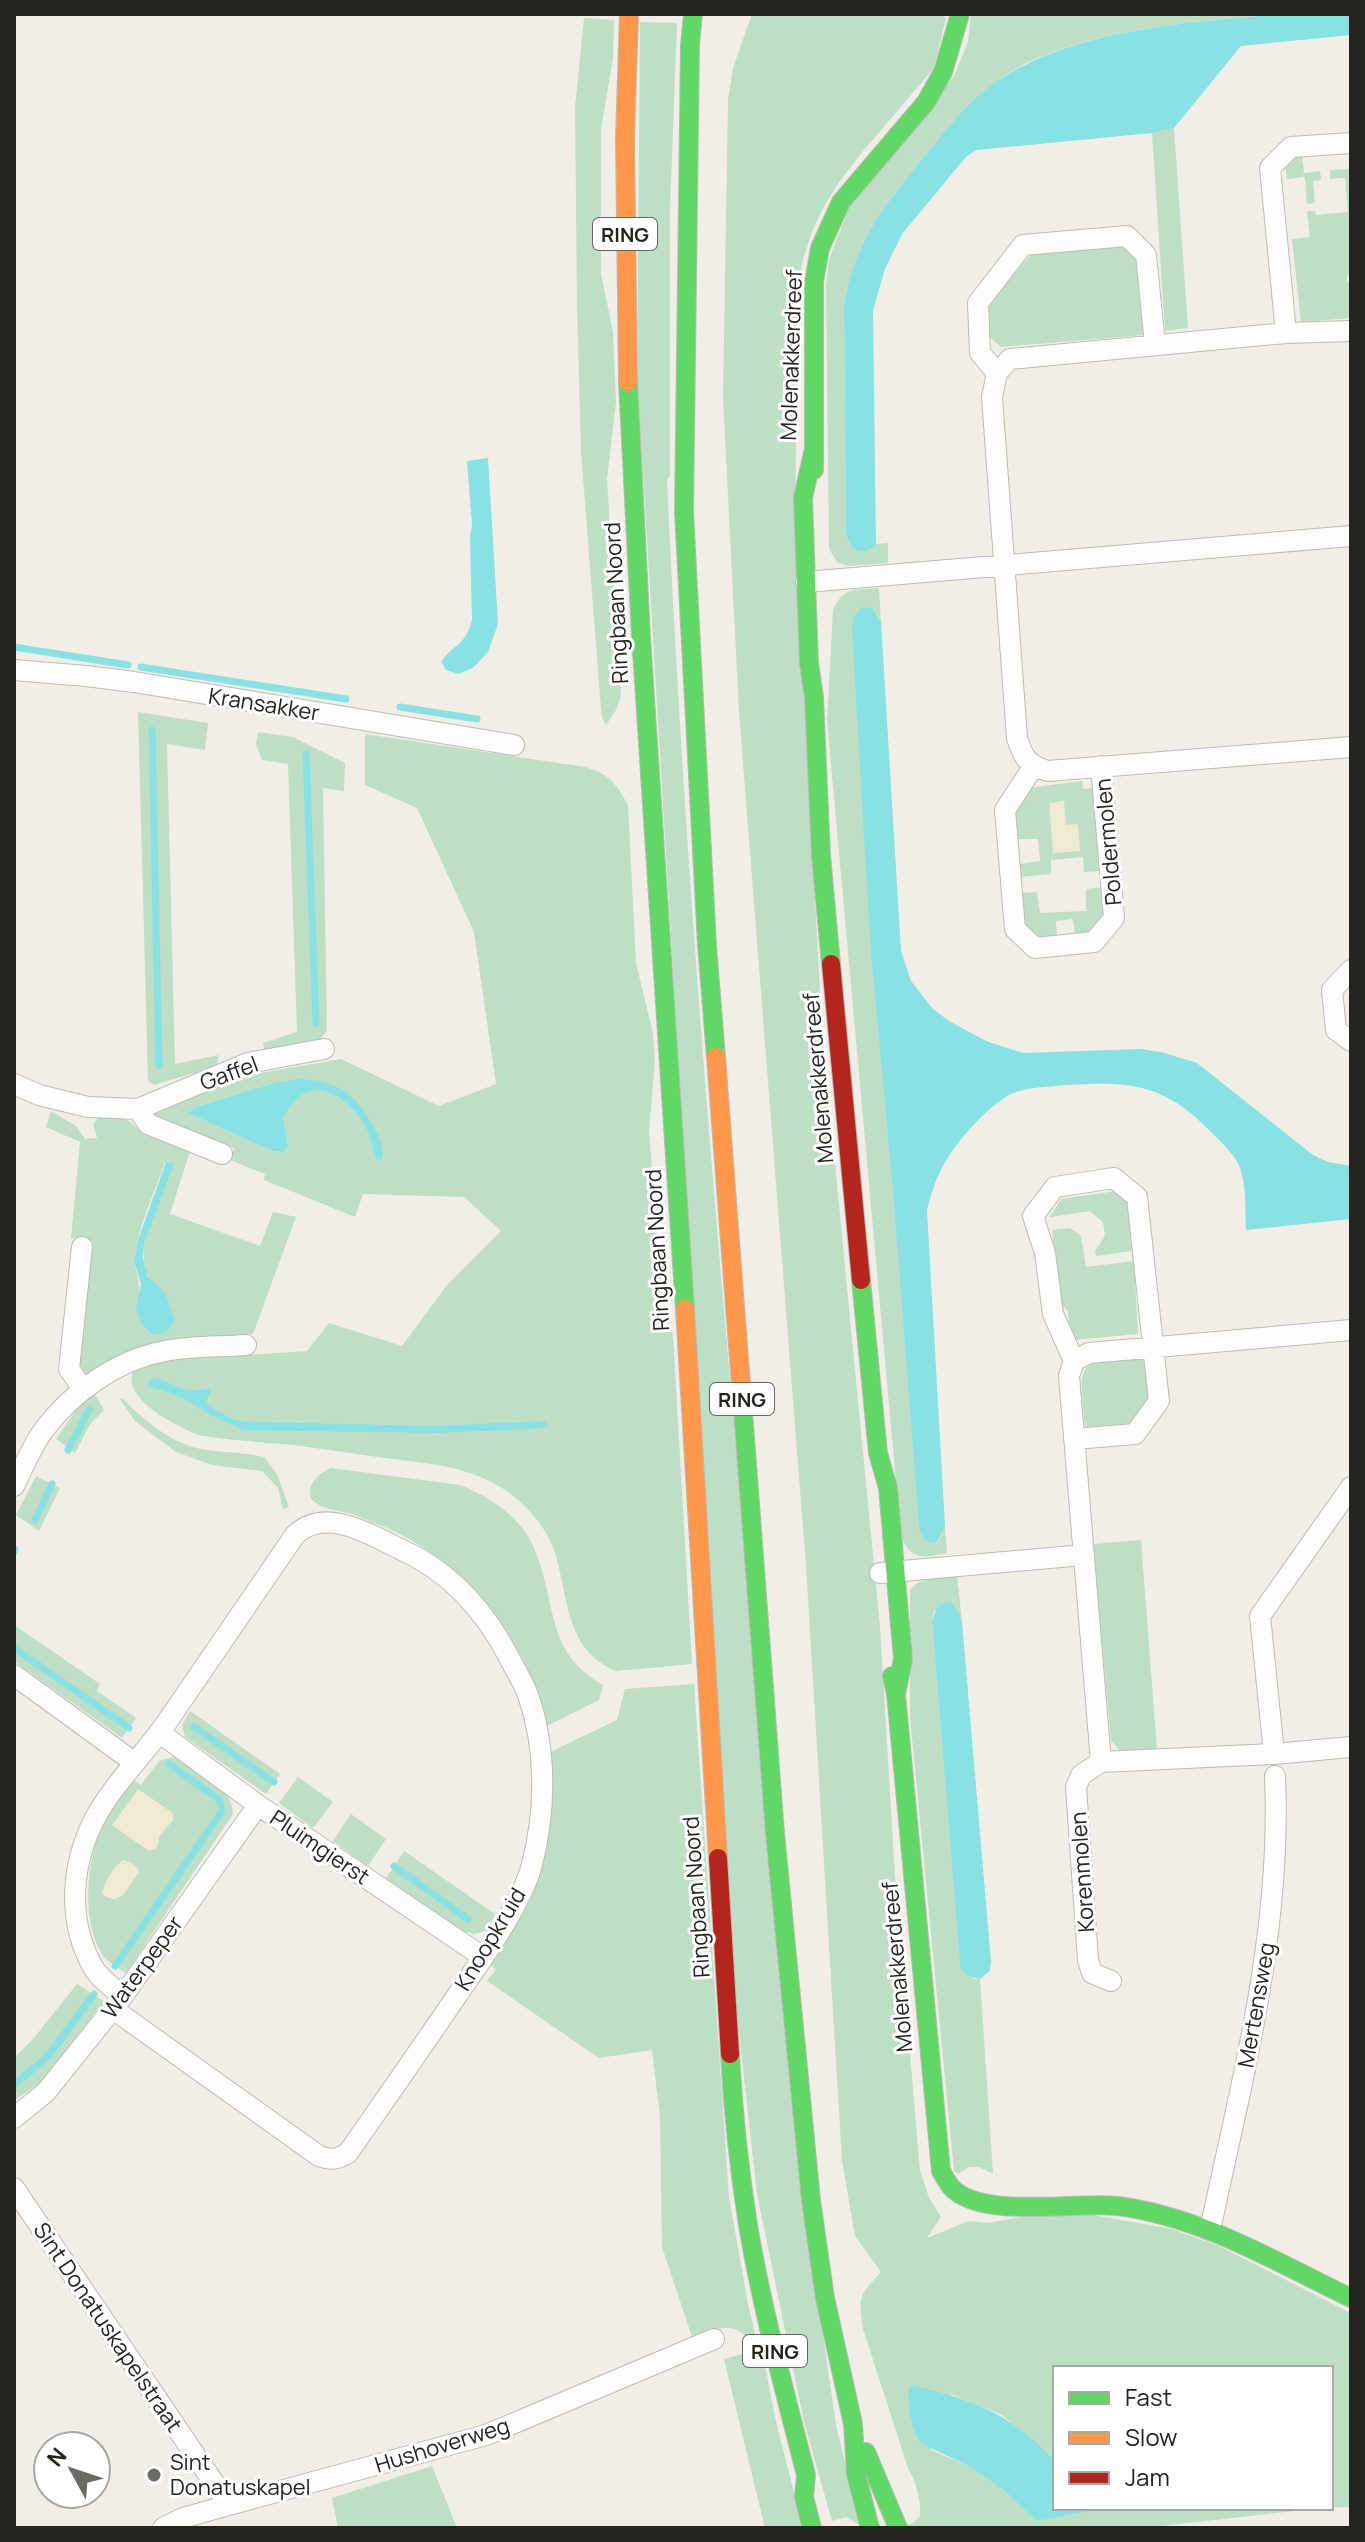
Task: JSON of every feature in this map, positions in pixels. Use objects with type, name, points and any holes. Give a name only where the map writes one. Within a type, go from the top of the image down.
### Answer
[{"type":"main road","name":"Ringbaan Noord","points":[[629,14],[624,114],[630,453],[667,1006],[734,2120],[754,2253],[806,2475],[804,2497],[812,2528]]},
{"type":"main road","name":"RING","points":[[693,14],[684,512],[707,945],[775,1833],[800,2101],[825,2298],[853,2424],[856,2474],[870,2528]]},
{"type":"main road","name":"Molenakkerdreef","points":[[960,14],[943,72],[926,102],[841,202],[820,248],[814,282],[813,453],[803,498],[813,582],[809,663],[814,697],[821,855],[878,1453],[873,1489],[888,1572],[888,1656],[896,1694],[941,2171],[951,2187],[963,2196],[992,2206],[1115,2206],[1163,2214],[1210,2230]]},
{"type":"main road","points":[[1210,2230],[1351,2298]]},
{"type":"main road","name":"RING","points":[[853,2424],[898,2528]]},
{"type":"main road","name":"Ringbaan Noord","points":[[806,2475],[818,2493],[828,2528]]},
{"type":"street","points":[[1286,333],[1270,168],[1291,147],[1351,143]]},
{"type":"street","points":[[997,373],[980,353],[978,303],[1023,245],[1127,236],[1146,255],[1155,345]]},
{"type":"street","points":[[1033,767],[1022,753],[1017,738],[992,397],[997,373],[1010,359],[1286,333],[1351,331]]},
{"type":"street","points":[[813,582],[1351,536]]},
{"type":"street","name":"Kransakker","points":[[14,670],[134,682],[514,745]]},
{"type":"street","name":"Poldermolen","points":[[1101,766],[1114,918],[1094,942],[1035,948],[1015,929],[1005,810],[1033,767],[1048,771],[1101,766],[1351,747]]},
{"type":"street","points":[[1351,970],[1332,990],[1336,1030],[1351,1041]]},
{"type":"street","name":"Gaffel","points":[[14,1084],[39,1095],[88,1107],[138,1109],[248,1063],[324,1049]]},
{"type":"street","points":[[138,1109],[148,1124],[222,1154]]},
{"type":"street","points":[[1075,1439],[1135,1434],[1159,1401],[1137,1197],[1114,1178],[1055,1187],[1033,1216],[1045,1253],[1053,1314],[1074,1361],[1069,1376],[1101,1762],[1351,1747]]},
{"type":"street","points":[[82,1247],[69,1369],[83,1389]]},
{"type":"street","points":[[1074,1361],[1089,1353],[1351,1330]]},
{"type":"street","points":[[14,1486],[44,1431],[83,1389],[126,1363],[166,1351],[246,1345]]},
{"type":"street","points":[[1274,1754],[1260,1616],[1351,1487]]},
{"type":"street","name":"Knoopkruid","points":[[328,1521],[359,1530],[427,1563],[455,1583],[483,1613],[506,1650],[527,1694],[540,1743],[542,1781],[540,1825],[530,1871],[483,1957],[348,2153],[339,2159],[319,2156],[118,2003],[94,1970],[83,1944],[73,1905],[78,1862],[95,1819],[160,1733],[295,1535],[302,1527],[314,1522],[328,1521]]},
{"type":"street","points":[[888,1572],[1084,1555]]},
{"type":"street","points":[[14,1675],[135,1763]]},
{"type":"street","name":"Pluimgierst","points":[[160,1733],[258,1805],[483,1957]]},
{"type":"street","name":"Korenmolen","points":[[1101,1762],[1081,1775],[1076,1787],[1088,1960],[1092,1973],[1111,1981]]},
{"type":"street","name":"Mertensweg","points":[[1210,2230],[1258,2006],[1269,1933],[1277,1830],[1275,1776]]},
{"type":"street","name":"Waterpeper","points":[[14,2118],[46,2092],[118,2003],[258,1805]]},
{"type":"street","name":"Sint Donatuskapelstraat","points":[[14,2188],[229,2505]]},
{"type":"street","name":"Hushoverweg","points":[[163,2528],[187,2523],[229,2505],[486,2435],[714,2339]]},
{"type":"green space","points":[[752,14],[941,14],[946,18],[934,68],[839,182],[812,232],[802,263],[798,299],[795,519],[822,1030],[880,1627],[896,1892],[920,2170],[929,2198],[941,2217],[927,2238],[969,2221],[988,2223],[1038,2214],[1081,2213],[1172,2229],[1219,2246],[1351,2313],[1351,2507],[1333,2507],[1333,2366],[1053,2366],[1053,2459],[1002,2415],[951,2394],[931,2450],[971,2467],[1008,2494],[1036,2521],[1085,2510],[1302,2510],[1144,2528],[905,2528],[904,2525],[913,2523],[920,2516],[919,2497],[863,2329],[861,2310],[864,2292],[881,2272],[855,2236],[842,2161],[806,1566],[739,712],[723,398],[728,100],[733,68]]},
{"type":"green space","points":[[971,14],[1286,14],[1137,30],[1061,49],[1027,63],[999,80],[976,100],[902,184],[869,232],[854,266],[844,306],[847,538],[861,552],[876,544],[888,543],[888,563],[848,566],[837,562],[829,549],[826,286],[829,259],[849,208],[954,76],[968,42]]},
{"type":"green space","points":[[584,18],[614,20],[613,58],[601,129],[601,274],[613,332],[616,402],[607,479],[621,696],[606,725],[602,718],[600,697],[581,451],[575,107]]},
{"type":"green space","points":[[640,22],[677,23],[670,210],[670,476],[667,480],[693,927],[750,1597],[813,2265],[836,2425],[860,2525],[846,2517],[832,2521],[804,2422],[757,2194],[735,1997],[637,374]]},
{"type":"green space","points":[[1174,128],[1188,328],[1165,331],[1152,133]]},
{"type":"green space","points":[[1302,155],[1304,173],[1320,171],[1321,180],[1313,181],[1315,203],[1307,204],[1305,177],[1287,179],[1285,166],[1294,156]]},
{"type":"green space","points":[[1351,169],[1351,270],[1346,279],[1351,284],[1351,318],[1301,322],[1292,239],[1310,237],[1307,211],[1315,211],[1316,215],[1348,212],[1345,178],[1330,179],[1330,170]]},
{"type":"green space","points":[[1125,243],[1137,252],[1144,335],[1001,347],[986,334],[986,308],[1033,252]]},
{"type":"green space","points":[[879,588],[881,622],[877,614],[869,917],[919,1529],[932,1543],[939,1541],[945,1526],[947,1553],[925,1556],[914,1554],[901,1537],[827,720],[833,610],[846,593]]},
{"type":"green space","points":[[138,712],[208,723],[205,750],[167,744],[175,1064],[218,1055],[218,1066],[154,1085],[148,1081]]},
{"type":"green space","points":[[258,732],[293,737],[345,763],[344,791],[323,788],[327,1030],[320,1040],[265,1053],[263,1043],[297,1032],[288,764],[262,760],[256,744]]},
{"type":"green space","points":[[365,734],[585,767],[611,780],[628,805],[636,963],[653,1034],[655,1061],[649,1130],[659,1264],[673,1336],[692,1664],[616,1671],[599,1662],[578,1636],[555,1553],[543,1528],[532,1513],[498,1485],[467,1472],[435,1465],[198,1435],[152,1409],[134,1390],[132,1379],[135,1368],[165,1356],[222,1357],[307,1351],[329,1323],[402,1346],[447,1285],[501,1231],[464,1197],[363,1194],[355,1217],[264,1180],[265,1174],[230,1160],[234,1148],[152,1118],[150,1113],[159,1106],[254,1074],[341,1059],[439,1106],[496,1084],[474,932],[417,808],[365,785]],"holes":[[[274,1083],[322,1090],[301,1095],[283,1117],[288,1146],[283,1152],[272,1151],[188,1113],[196,1107]],[[322,1090],[349,1094],[367,1130],[348,1105]],[[368,1132],[382,1159],[376,1158]]]},
{"type":"green space","points":[[1082,781],[1083,789],[1095,788],[1100,871],[1084,872],[1083,857],[1051,860],[1051,874],[1020,877],[1019,864],[1040,861],[1038,839],[1018,839],[1016,812],[1028,788]]},
{"type":"green space","points":[[1102,887],[1105,919],[1093,933],[1075,935],[1073,919],[1056,921],[1057,937],[1039,938],[1023,926],[1020,893],[1037,892],[1040,913],[1086,911],[1086,889]]},
{"type":"green space","points":[[51,1111],[76,1126],[85,1139],[97,1138],[93,1124],[98,1118],[125,1118],[145,1135],[190,1151],[170,1214],[260,1246],[273,1212],[296,1217],[253,1334],[194,1340],[89,1378],[76,1360],[92,1241],[71,1238],[80,1142],[46,1127]],"holes":[[[165,1162],[168,1162],[150,1218],[144,1249],[147,1274],[165,1292],[139,1295],[135,1263],[137,1246],[147,1209]]]},
{"type":"green space","points":[[1116,1191],[1127,1200],[1132,1251],[1096,1256],[1095,1251],[1105,1236],[1103,1222],[1090,1211],[1050,1217],[1061,1199]]},
{"type":"green space","points":[[1070,1228],[1081,1236],[1086,1267],[1134,1261],[1138,1334],[1074,1340],[1070,1334],[1068,1311],[1059,1302],[1052,1230]]},
{"type":"green space","points":[[1143,1357],[1150,1403],[1128,1424],[1085,1427],[1082,1388],[1086,1369],[1104,1361]]},
{"type":"green space","points":[[94,1393],[104,1410],[90,1424],[75,1453],[56,1439],[79,1406]]},
{"type":"green space","points":[[122,1398],[148,1422],[190,1446],[264,1457],[277,1474],[289,1507],[283,1509],[278,1488],[262,1471],[212,1465],[176,1452],[135,1421]]},
{"type":"green space","points":[[331,1468],[460,1485],[506,1511],[531,1541],[562,1643],[571,1658],[603,1685],[599,1700],[547,1726],[519,1652],[494,1615],[464,1581],[411,1540],[312,1500],[310,1490],[314,1481]]},
{"type":"green space","points":[[36,1476],[60,1488],[39,1531],[16,1515]]},
{"type":"green space","points":[[1141,1540],[1157,1750],[1121,1752],[1111,1740],[1093,1544]]},
{"type":"green space","points":[[957,1575],[962,1622],[958,1611],[934,1611],[932,1622],[960,1967],[975,1979],[980,1979],[993,2174],[979,2167],[969,2167],[958,2174],[954,2171],[910,1717],[910,1590],[926,1580]]},
{"type":"green space","points":[[14,1625],[100,1684],[97,1691],[136,1718],[122,1738],[14,1661]]},
{"type":"green space","points":[[694,1684],[729,2197],[748,2304],[803,2528],[765,2528],[724,2359],[745,2353],[755,2354],[750,2343],[738,2330],[730,2328],[692,2337],[662,2247],[660,2117],[652,2050],[599,2058],[487,1981],[496,1969],[490,1965],[520,1914],[540,1864],[550,1811],[550,1752],[617,1720],[625,1689]]},
{"type":"green space","points":[[190,1711],[280,1774],[266,1794],[185,1737],[182,1725]]},
{"type":"green space","points":[[177,1756],[221,1787],[233,1814],[126,1973],[104,1957],[95,1939],[88,1906],[93,1852],[107,1815],[132,1779],[141,1785],[159,1761]]},
{"type":"green space","points":[[298,1777],[333,1802],[313,1828],[279,1803]]},
{"type":"green space","points":[[351,1814],[386,1839],[368,1866],[333,1841]]},
{"type":"green space","points":[[404,1851],[495,1914],[487,1931],[474,1934],[460,1930],[386,1878]]},
{"type":"green space","points":[[77,1984],[104,2001],[41,2082],[14,2101],[14,2058]]},
{"type":"green space","points":[[432,2466],[457,2528],[338,2528],[332,2498]]},
{"type":"sand","points":[[1064,801],[1066,825],[1078,824],[1080,851],[1053,853],[1049,803]]},
{"type":"sand","points":[[138,1789],[173,1813],[173,1820],[159,1837],[157,1848],[149,1851],[112,1825]]},
{"type":"sand","points":[[123,1860],[138,1868],[139,1872],[119,1898],[108,1898],[102,1893],[105,1883]]},
{"type":"water","points":[[1286,14],[1351,14],[1351,35],[1241,46],[1174,128],[1152,133],[976,150],[966,157],[902,234],[885,269],[873,310],[876,544],[861,552],[853,547],[846,532],[844,306],[854,266],[869,232],[915,168],[975,99],[999,80],[1029,63],[1063,49],[1138,30]]},
{"type":"water","points":[[488,458],[498,624],[488,652],[474,667],[459,674],[446,670],[441,662],[463,640],[472,620],[472,525],[467,461]]},
{"type":"water","points":[[862,607],[873,609],[881,622],[901,951],[911,981],[932,1008],[986,1041],[1023,1053],[1140,1049],[1197,1063],[1313,1155],[1328,1162],[1351,1166],[1351,1219],[1246,1230],[1244,1187],[1238,1163],[1193,1115],[1161,1094],[1126,1085],[1065,1085],[1017,1092],[991,1108],[946,1160],[927,1210],[945,1526],[938,1541],[932,1543],[926,1541],[919,1529],[871,956],[852,627],[853,617]]},
{"type":"water","points":[[301,1079],[332,1085],[355,1100],[377,1134],[383,1152],[382,1160],[376,1159],[368,1132],[355,1113],[340,1099],[323,1091],[314,1090],[301,1095],[283,1117],[288,1146],[283,1152],[272,1151],[188,1113],[196,1107],[274,1083]]},
{"type":"water","points":[[166,1162],[174,1164],[144,1243],[143,1259],[148,1277],[165,1292],[174,1319],[171,1328],[160,1335],[153,1334],[142,1325],[136,1308],[141,1284],[134,1262],[138,1240]]},
{"type":"water","points":[[151,1379],[188,1390],[209,1388],[208,1406],[235,1420],[252,1422],[433,1426],[545,1421],[547,1424],[529,1429],[437,1433],[243,1430],[181,1397],[148,1386]]},
{"type":"water","points":[[950,1601],[962,1622],[991,1962],[990,1971],[980,1979],[966,1975],[960,1967],[932,1621],[938,1605]]},
{"type":"water","points":[[909,2385],[953,2396],[1006,2420],[1053,2459],[1053,2510],[1095,2510],[1036,2521],[1008,2494],[971,2467],[922,2444],[910,2416]]},
{"type":"waterway","points":[[14,647],[128,665]]},
{"type":"waterway","points":[[141,667],[346,699]]},
{"type":"waterway","points":[[400,707],[477,719]]},
{"type":"waterway","points":[[152,730],[159,1066]]},
{"type":"waterway","points":[[306,754],[316,1024]]},
{"type":"waterway","points":[[68,1450],[89,1410]]},
{"type":"waterway","points":[[35,1520],[52,1484]]},
{"type":"waterway","points":[[14,1648],[129,1728]]},
{"type":"waterway","points":[[194,1727],[274,1782]]},
{"type":"waterway","points":[[115,1966],[222,1811],[220,1800],[169,1764]]},
{"type":"waterway","points":[[394,1866],[468,1919]]},
{"type":"waterway","points":[[14,2085],[49,2055],[94,1994]]},
{"type":"traffic: fast","points":[[693,14],[690,45],[684,512],[707,945],[716,1057]]},
{"type":"traffic: fast","points":[[814,470],[814,282],[820,248],[841,202],[926,102],[943,72],[960,14]]},
{"type":"traffic: fast","points":[[628,382],[641,636],[685,1309]]},
{"type":"traffic: fast","points":[[813,453],[803,498],[809,663],[814,697],[821,855],[831,964]]},
{"type":"traffic: fast","points":[[861,1280],[878,1453],[888,1488],[903,1659],[896,1694]]},
{"type":"traffic: fast","points":[[741,1385],[775,1833],[811,2200],[825,2298],[853,2424],[856,2474],[870,2528]]},
{"type":"traffic: fast","points":[[892,1676],[941,2171],[951,2187],[965,2197],[984,2203],[1030,2207],[1118,2206],[1179,2220],[1238,2243],[1351,2298]]},
{"type":"traffic: fast","points":[[730,2054],[748,2225],[767,2319],[806,2475],[804,2497],[812,2528]]},
{"type":"traffic: fast","points":[[866,2452],[898,2528]]},
{"type":"traffic: slow","points":[[628,382],[625,138],[629,14]]},
{"type":"traffic: slow","points":[[716,1057],[741,1385]]},
{"type":"traffic: slow","points":[[685,1309],[718,1858]]},
{"type":"traffic: jam","points":[[831,964],[861,1280]]},
{"type":"traffic: jam","points":[[718,1858],[730,2054]]},
{"type":"place","name":"Sint Donatuskapel","points":[[154,2475]]}]
